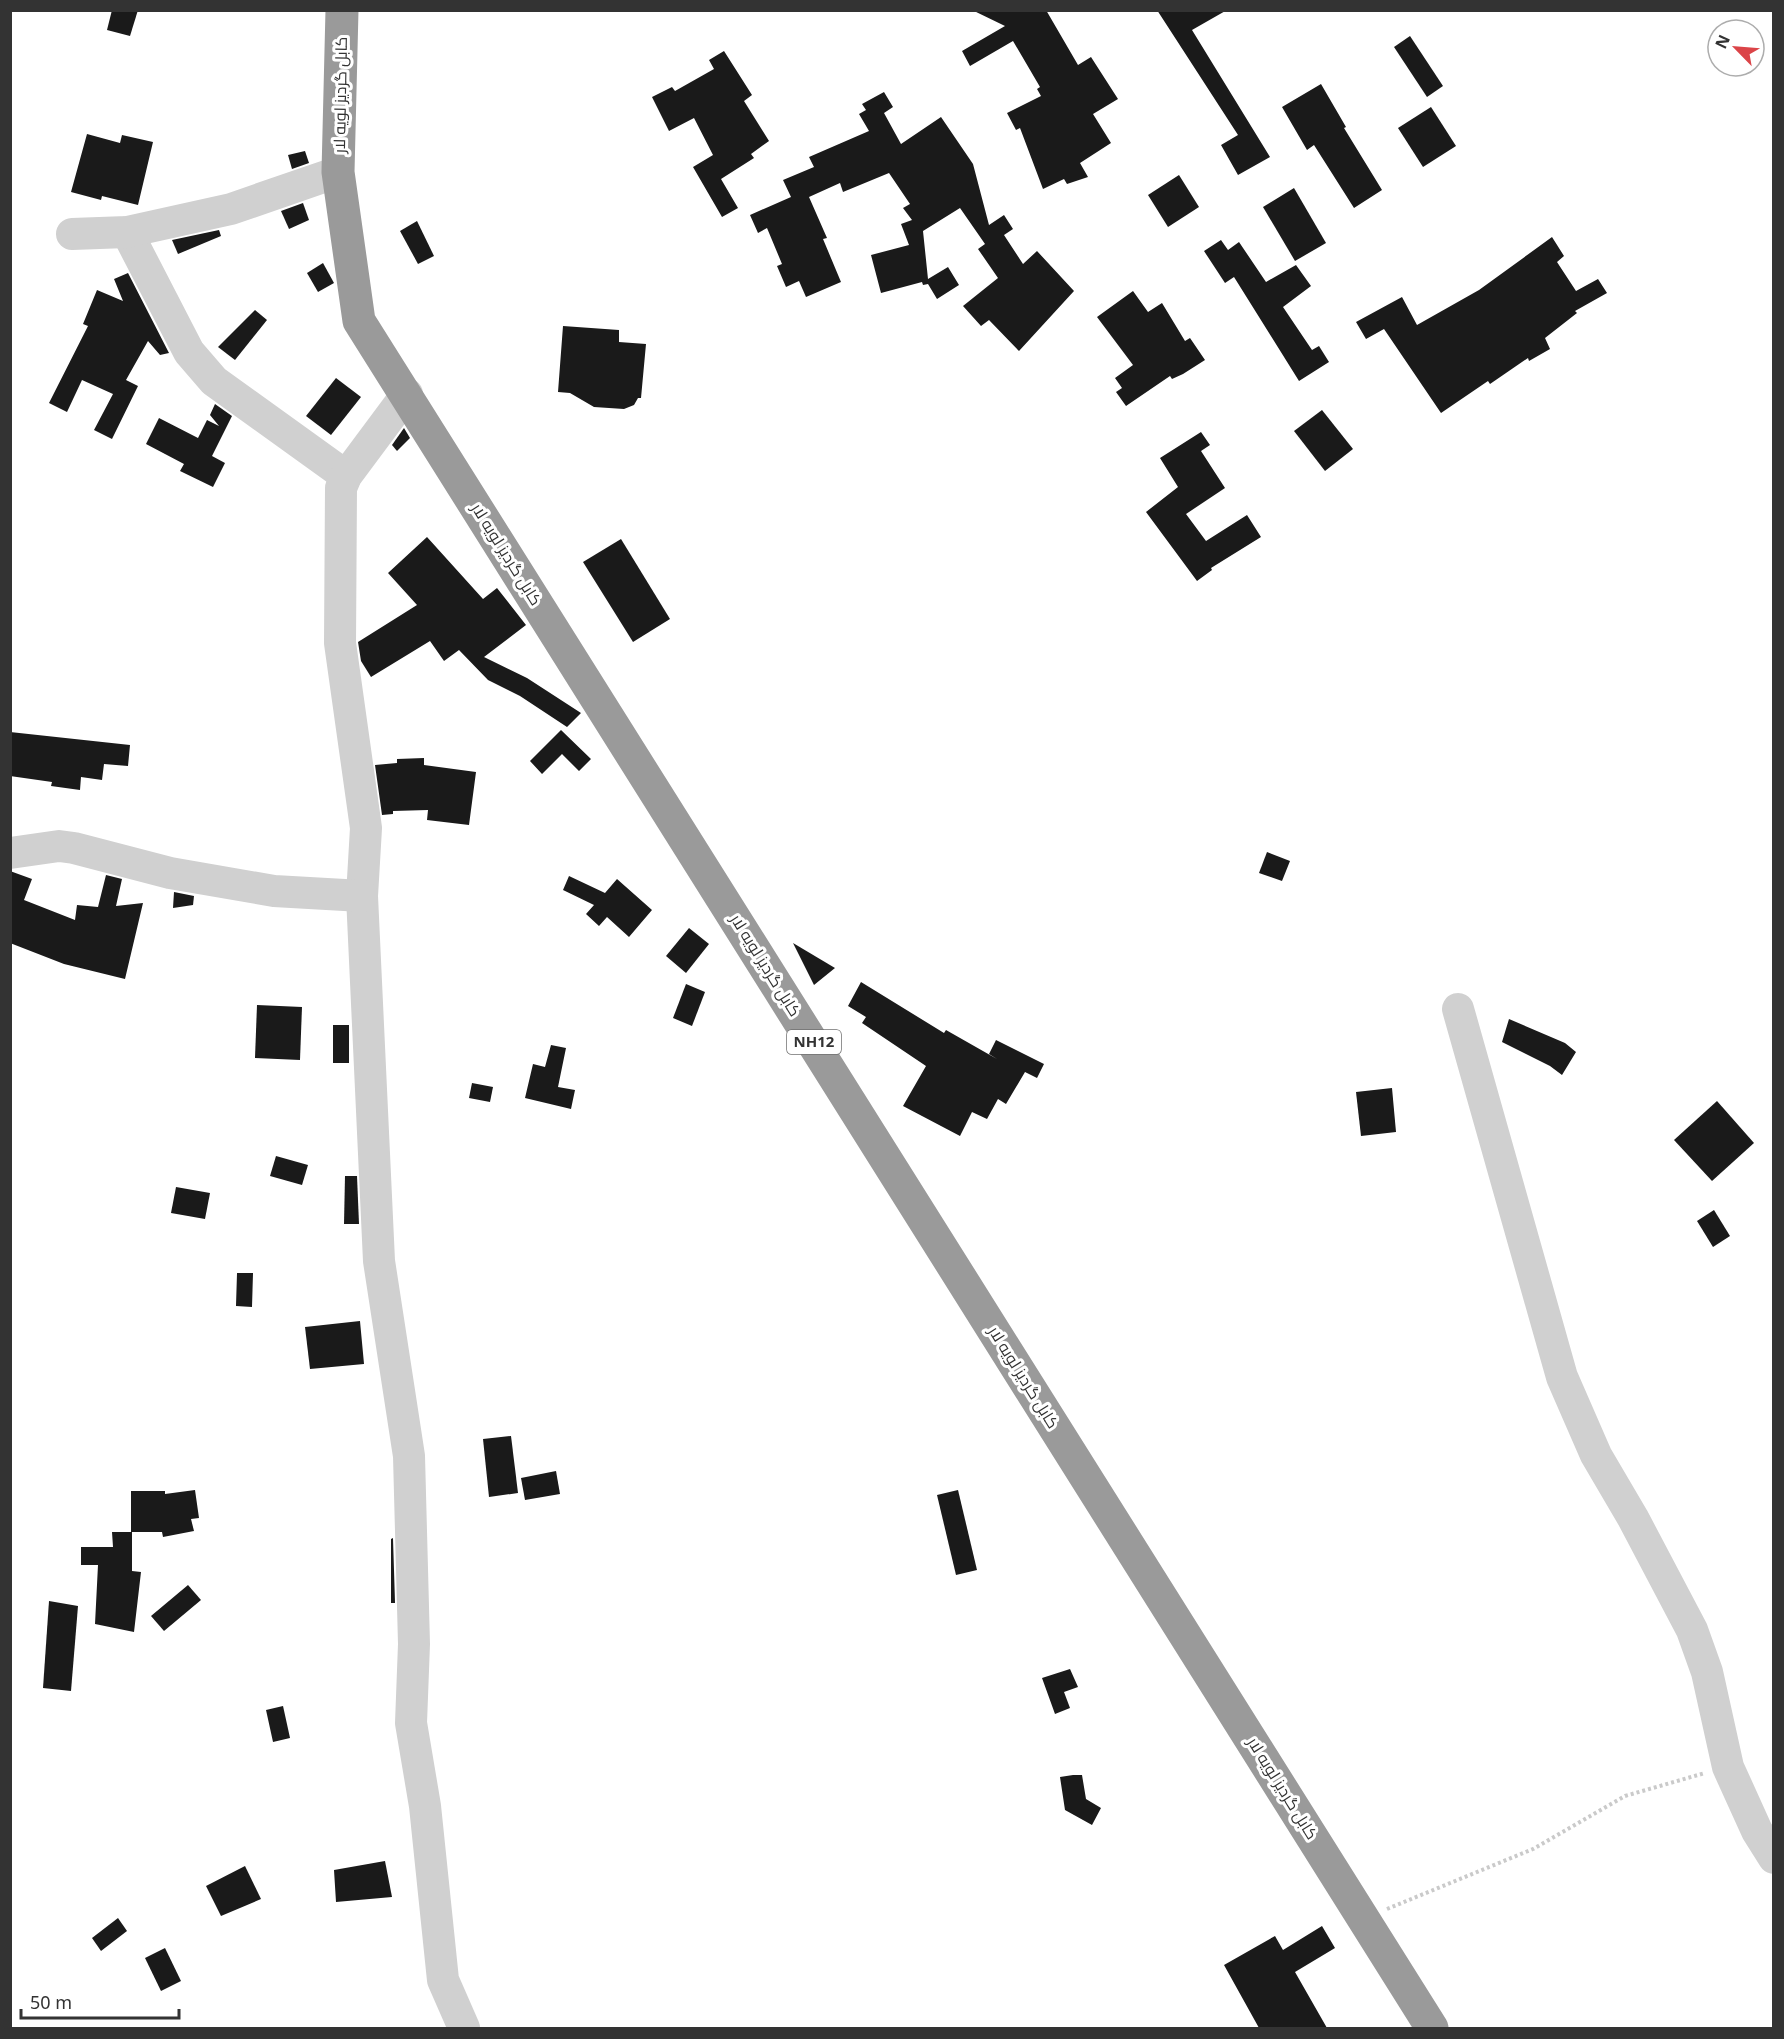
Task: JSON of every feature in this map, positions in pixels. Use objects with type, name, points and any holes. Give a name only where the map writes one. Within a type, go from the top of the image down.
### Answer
[{"type":"highway","name":"کابل گردیز لویه لار","points":[[342,10],[338,172],[358,321],[407,394],[1432,2028]]},
{"type":"street","points":[[72,234],[127,232],[231,208],[338,172]]},
{"type":"street","points":[[127,232],[189,352],[214,381],[346,476]]},
{"type":"street","points":[[407,394],[346,476],[341,488],[340,643],[366,828],[362,896],[379,1261],[409,1456],[414,1644],[411,1723],[425,1806],[443,1980],[464,2028]]},
{"type":"street","points":[[10,853],[59,846],[170,873],[274,891],[362,896]]},
{"type":"street","points":[[1458,1009],[1562,1377],[1596,1455],[1633,1518],[1692,1630],[1707,1672],[1728,1767],[1757,1831],[1773,1858]]},
{"type":"path","points":[[1365,1918],[1533,1849],[1625,1796],[1728,1767]]},
{"type":"building","points":[[112,10],[138,10],[130,36],[107,30]]},
{"type":"building","points":[[972,10],[1046,10],[1078,65],[1091,57],[1118,99],[1093,114],[1111,143],[1080,163],[1088,177],[1067,184],[1064,179],[1043,189],[1020,128],[1016,130],[1007,113],[1041,96],[1037,89],[1040,87],[1013,41],[970,66],[962,51],[1005,26]]},
{"type":"building","points":[[1157,10],[1227,10],[1192,30],[1270,157],[1238,175],[1221,145],[1238,135]]},
{"type":"building","points":[[1410,36],[1443,86],[1427,97],[1394,47]]},
{"type":"building","points":[[724,51],[752,95],[744,101],[769,141],[751,154],[754,158],[721,179],[738,208],[722,217],[693,167],[713,155],[694,118],[669,131],[652,97],[672,87],[675,91],[714,69],[709,60]]},
{"type":"building","points":[[1321,84],[1346,127],[1344,128],[1382,190],[1354,208],[1314,145],[1307,150],[1282,107]]},
{"type":"building","points":[[884,92],[893,107],[884,113],[901,144],[941,117],[973,164],[989,225],[1004,215],[1013,229],[1004,235],[1023,264],[1037,251],[1074,291],[1019,351],[989,320],[981,326],[963,306],[998,278],[978,249],[985,244],[960,208],[923,231],[928,279],[948,267],[959,285],[937,299],[928,284],[923,285],[922,282],[881,293],[871,255],[909,245],[901,224],[912,220],[903,208],[910,204],[889,173],[843,192],[840,183],[809,197],[827,238],[823,239],[841,282],[806,297],[799,281],[786,287],[777,266],[782,264],[767,228],[758,233],[750,215],[791,197],[783,180],[814,167],[809,157],[869,131],[859,114],[866,110],[862,104]]},
{"type":"building","points":[[1431,107],[1456,146],[1423,167],[1398,128]]},
{"type":"building","points":[[87,134],[120,143],[122,135],[153,142],[138,205],[102,196],[101,200],[71,192]]},
{"type":"building","points":[[305,151],[309,163],[292,169],[288,155]]},
{"type":"building","points":[[1179,175],[1199,207],[1168,227],[1148,195]]},
{"type":"building","points":[[1294,188],[1326,243],[1295,261],[1263,207]]},
{"type":"building","points":[[303,203],[309,220],[289,229],[281,211]]},
{"type":"building","points":[[417,221],[434,256],[418,264],[400,231]]},
{"type":"building","points":[[219,230],[221,236],[178,254],[172,240]]},
{"type":"building","points":[[1552,237],[1564,256],[1557,262],[1576,291],[1598,279],[1607,293],[1575,311],[1577,313],[1545,338],[1550,349],[1529,361],[1528,358],[1490,384],[1488,381],[1441,413],[1384,329],[1366,339],[1356,322],[1402,297],[1417,325],[1479,290]]},
{"type":"building","points":[[1221,240],[1228,250],[1239,242],[1266,282],[1296,265],[1311,286],[1283,307],[1312,350],[1319,346],[1329,362],[1299,381],[1234,277],[1225,283],[1204,251]]},
{"type":"building","points":[[323,263],[334,283],[318,292],[307,273]]},
{"type":"building","points":[[128,273],[169,353],[160,355],[148,341],[126,380],[138,386],[112,439],[94,430],[113,394],[82,380],[67,412],[49,403],[88,326],[83,324],[97,290],[123,301],[114,279]]},
{"type":"building","points":[[1133,291],[1148,312],[1162,303],[1185,341],[1190,338],[1205,360],[1183,374],[1172,379],[1170,376],[1126,406],[1116,392],[1122,388],[1115,378],[1133,365],[1097,317]]},
{"type":"building","points":[[255,310],[267,320],[235,360],[218,347]]},
{"type":"building","points":[[563,326],[619,330],[619,342],[646,344],[641,398],[638,398],[634,405],[624,409],[594,407],[570,393],[558,392]]},
{"type":"building","points":[[336,378],[361,397],[331,435],[306,416]]},
{"type":"building","points":[[215,404],[232,416],[212,456],[225,463],[213,487],[180,471],[184,464],[146,444],[159,418],[198,438],[207,420],[219,426],[210,415]]},
{"type":"building","points":[[1322,410],[1353,449],[1325,471],[1294,431]]},
{"type":"building","points":[[404,428],[410,438],[397,451],[392,445]]},
{"type":"building","points":[[1201,432],[1210,445],[1201,451],[1225,488],[1186,514],[1206,541],[1247,515],[1261,537],[1211,568],[1212,570],[1197,581],[1146,512],[1178,487],[1160,458]]},
{"type":"building","points":[[427,537],[483,599],[497,588],[526,625],[484,657],[527,678],[581,713],[567,727],[520,696],[488,680],[459,650],[444,661],[430,641],[371,677],[361,661],[358,642],[417,605],[388,573]]},
{"type":"building","points":[[621,539],[670,619],[633,642],[583,562]]},
{"type":"building","points":[[561,730],[591,759],[579,771],[562,754],[542,774],[530,761]]},
{"type":"building","points":[[10,732],[130,745],[128,766],[104,764],[102,780],[81,777],[80,790],[51,786],[52,782],[10,776]]},
{"type":"building","points":[[424,758],[424,765],[476,772],[469,825],[427,820],[428,810],[393,811],[393,814],[382,815],[375,765],[397,763],[397,759]]},
{"type":"building","points":[[1267,852],[1290,861],[1282,881],[1259,873]]},
{"type":"building","points":[[10,871],[32,879],[24,900],[75,920],[77,905],[98,907],[106,875],[122,879],[116,906],[143,903],[125,979],[64,964],[10,943]]},
{"type":"building","points":[[569,876],[605,893],[617,879],[652,910],[629,937],[607,917],[599,926],[586,914],[594,905],[563,890]]},
{"type":"building","points":[[174,892],[194,896],[193,905],[173,908]]},
{"type":"building","points":[[689,928],[709,944],[686,973],[666,956]]},
{"type":"building","points":[[793,943],[835,968],[814,985]]},
{"type":"building","points":[[861,982],[944,1033],[946,1030],[997,1059],[989,1054],[996,1040],[1044,1064],[1037,1078],[1025,1072],[1006,1104],[998,1099],[987,1119],[972,1112],[960,1136],[903,1106],[926,1066],[862,1023],[866,1017],[848,1006]]},
{"type":"building","points":[[686,984],[705,992],[692,1026],[673,1018]]},
{"type":"building","points":[[257,1005],[302,1007],[300,1060],[255,1058]]},
{"type":"building","points":[[1509,1019],[1565,1043],[1576,1052],[1562,1075],[1550,1066],[1502,1042]]},
{"type":"building","points":[[333,1025],[349,1025],[349,1063],[333,1063]]},
{"type":"building","points":[[551,1045],[566,1048],[558,1087],[575,1090],[571,1109],[525,1098],[533,1064],[545,1067]]},
{"type":"building","points":[[472,1083],[493,1087],[490,1102],[469,1098]]},
{"type":"building","points":[[1392,1088],[1396,1132],[1361,1136],[1356,1092]]},
{"type":"building","points":[[1717,1101],[1754,1143],[1712,1181],[1674,1140]]},
{"type":"building","points":[[276,1156],[308,1165],[302,1185],[270,1176]]},
{"type":"building","points":[[345,1176],[357,1176],[359,1224],[344,1224]]},
{"type":"building","points":[[176,1187],[210,1193],[205,1219],[171,1213]]},
{"type":"building","points":[[1714,1210],[1730,1236],[1713,1247],[1697,1221]]},
{"type":"building","points":[[237,1273],[253,1273],[252,1307],[236,1306]]},
{"type":"building","points":[[360,1321],[364,1364],[310,1369],[305,1327]]},
{"type":"building","points":[[511,1436],[518,1493],[489,1497],[483,1439]]},
{"type":"building","points":[[556,1471],[560,1494],[525,1500],[521,1478]]},
{"type":"building","points":[[195,1490],[199,1518],[191,1519],[194,1531],[163,1537],[162,1532],[132,1532],[132,1571],[141,1572],[134,1632],[95,1624],[98,1565],[81,1565],[81,1547],[113,1547],[112,1532],[131,1532],[131,1491],[165,1491],[165,1494]]},
{"type":"building","points":[[958,1490],[977,1570],[956,1575],[937,1495]]},
{"type":"building","points":[[393,1538],[395,1603],[391,1603],[391,1539]]},
{"type":"building","points":[[188,1585],[201,1600],[164,1631],[151,1616]]},
{"type":"building","points":[[49,1601],[78,1606],[71,1691],[43,1688]]},
{"type":"building","points":[[1070,1669],[1078,1687],[1064,1692],[1070,1708],[1055,1714],[1042,1678]]},
{"type":"building","points":[[283,1706],[290,1738],[273,1742],[266,1710]]},
{"type":"building","points":[[1082,1775],[1086,1799],[1101,1808],[1092,1825],[1065,1810],[1060,1777]]},
{"type":"building","points":[[385,1861],[392,1897],[336,1902],[334,1870]]},
{"type":"building","points":[[245,1866],[261,1899],[221,1916],[206,1886]]},
{"type":"building","points":[[118,1918],[127,1931],[101,1951],[92,1938]]},
{"type":"building","points":[[1322,1926],[1335,1948],[1295,1972],[1327,2028],[1259,2028],[1224,1965],[1275,1936],[1283,1950]]},
{"type":"building","points":[[165,1948],[181,1981],[161,1991],[145,1958]]}]
